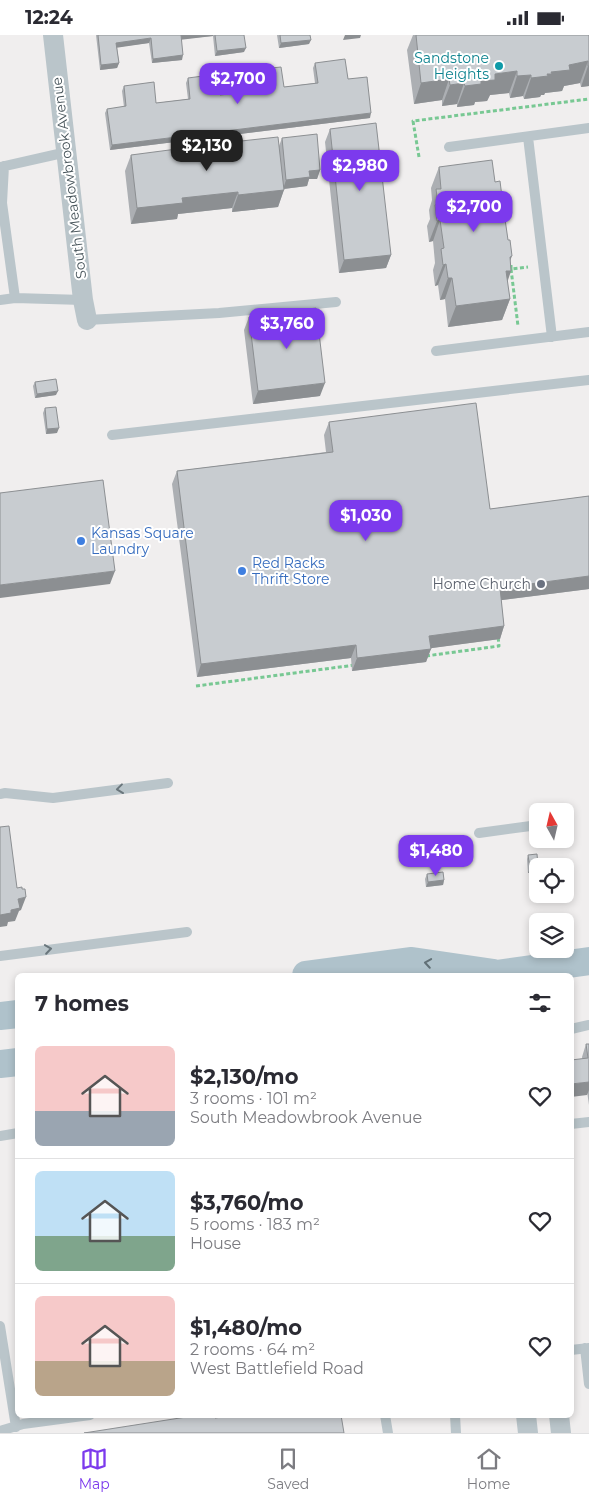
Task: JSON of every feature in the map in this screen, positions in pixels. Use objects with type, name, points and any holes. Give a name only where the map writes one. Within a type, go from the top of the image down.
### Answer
[{"type":"main road","points":[[321,973],[412,961],[486,973]]},
{"type":"main road","points":[[499,973],[589,961]]},
{"type":"main road","points":[[0,1010],[15,1010]]},
{"type":"main road","points":[[0,1016],[15,1014]]},
{"type":"main road","points":[[0,1065],[15,1062]]},
{"type":"street","name":"South Meadowbrook Avenue","points":[[53,35],[83,300],[87,320]]},
{"type":"street","points":[[526,1418],[528,1433]]},
{"type":"street","points":[[559,1418],[561,1433]]},
{"type":"lane","points":[[449,147],[589,128]]},
{"type":"lane","points":[[528,137],[552,337]]},
{"type":"lane","points":[[15,298],[2,203],[2,166],[67,152]]},
{"type":"lane","points":[[0,299],[83,300]]},
{"type":"lane","points":[[87,320],[218,313],[336,301]]},
{"type":"lane","points":[[436,351],[589,332]]},
{"type":"lane","points":[[112,435],[589,380]]},
{"type":"lane","points":[[0,794],[53,798],[168,783]]},
{"type":"lane","points":[[479,833],[529,826]]},
{"type":"lane","points":[[0,956],[187,932]]},
{"type":"lane","points":[[574,1028],[589,1025]]},
{"type":"lane","points":[[574,1124],[589,1122]]},
{"type":"lane","points":[[0,1136],[15,1134]]},
{"type":"lane","points":[[0,1326],[16,1427]]},
{"type":"lane","points":[[574,1350],[587,1348],[589,1384]]},
{"type":"lane","points":[[0,1431],[60,1418]]},
{"type":"lane","points":[[386,1418],[388,1433]]},
{"type":"lane","points":[[455,1418],[456,1433]]},
{"type":"path","points":[[419,157],[413,121],[589,99]]},
{"type":"path","points":[[510,260],[518,327]]},
{"type":"path","points":[[511,269],[544,265]]},
{"type":"path","points":[[421,656],[499,646],[498,628]]},
{"type":"path","points":[[196,686],[362,664]]},
{"type":"building","points":[[98,35],[181,35],[183,55],[153,59],[151,38],[116,43],[119,63],[101,65]]},
{"type":"building","points":[[215,35],[244,35],[246,48],[217,51]]},
{"type":"building","points":[[280,35],[310,35],[311,40],[281,43]]},
{"type":"building","name":"Sandstone Heights","points":[[416,35],[589,35],[589,66],[588,61],[569,65],[570,70],[551,72],[552,74],[547,74],[548,76],[531,78],[531,75],[517,76],[517,71],[495,74],[495,80],[481,81],[481,84],[465,86],[464,83],[450,85],[449,79],[421,83]]},
{"type":"building","points":[[345,59],[348,79],[367,77],[371,113],[112,145],[107,109],[126,106],[124,86],[154,82],[156,103],[190,99],[188,78],[218,74],[220,95],[254,91],[252,70],[281,67],[284,87],[318,83],[315,63]]},
{"type":"building","points":[[376,123],[391,255],[344,260],[330,129]]},
{"type":"building","points":[[317,134],[320,170],[309,171],[310,177],[286,180],[282,138]]},
{"type":"building","points":[[278,137],[284,190],[238,195],[238,192],[182,198],[183,203],[137,208],[131,155],[177,149],[177,153],[233,147],[232,142]]},
{"type":"building","points":[[492,160],[495,182],[500,181],[502,197],[505,196],[507,212],[504,212],[512,256],[510,257],[511,271],[506,271],[510,299],[456,306],[452,278],[448,278],[446,264],[443,265],[441,249],[444,248],[440,220],[437,221],[435,205],[438,204],[436,189],[441,189],[439,167]]},
{"type":"building","points":[[316,308],[325,383],[258,391],[249,317]]},
{"type":"building","points":[[56,379],[58,391],[37,394],[35,382]]},
{"type":"building","points":[[476,403],[490,509],[589,496],[589,576],[500,588],[504,626],[429,636],[431,649],[357,658],[356,645],[201,664],[177,471],[333,452],[329,422]]},
{"type":"building","points":[[56,407],[59,428],[47,429],[45,408]]},
{"type":"building","points":[[103,480],[115,571],[0,585],[0,493]]},
{"type":"building","points":[[9,826],[17,888],[22,887],[22,889],[25,889],[26,897],[18,899],[20,908],[11,910],[11,913],[0,915],[0,827]]},
{"type":"building","points":[[537,854],[537,858],[529,858],[529,862],[528,855]]},
{"type":"building","points":[[443,872],[444,880],[428,882],[427,874]]},
{"type":"building","points":[[586,1044],[589,1044],[589,1082],[574,1084],[574,1060],[588,1058]]},
{"type":"building","points":[[180,1418],[342,1418],[344,1433],[84,1433]]},
{"type":"place","name":"Sandstone Heights","points":[[499,66]]},
{"type":"place","name":"Kansas Square Laundry","points":[[81,541]]},
{"type":"place","name":"Red Racks Thrift Store","points":[[242,571]]},
{"type":"place","name":"Home Church","points":[[541,584]]}]
